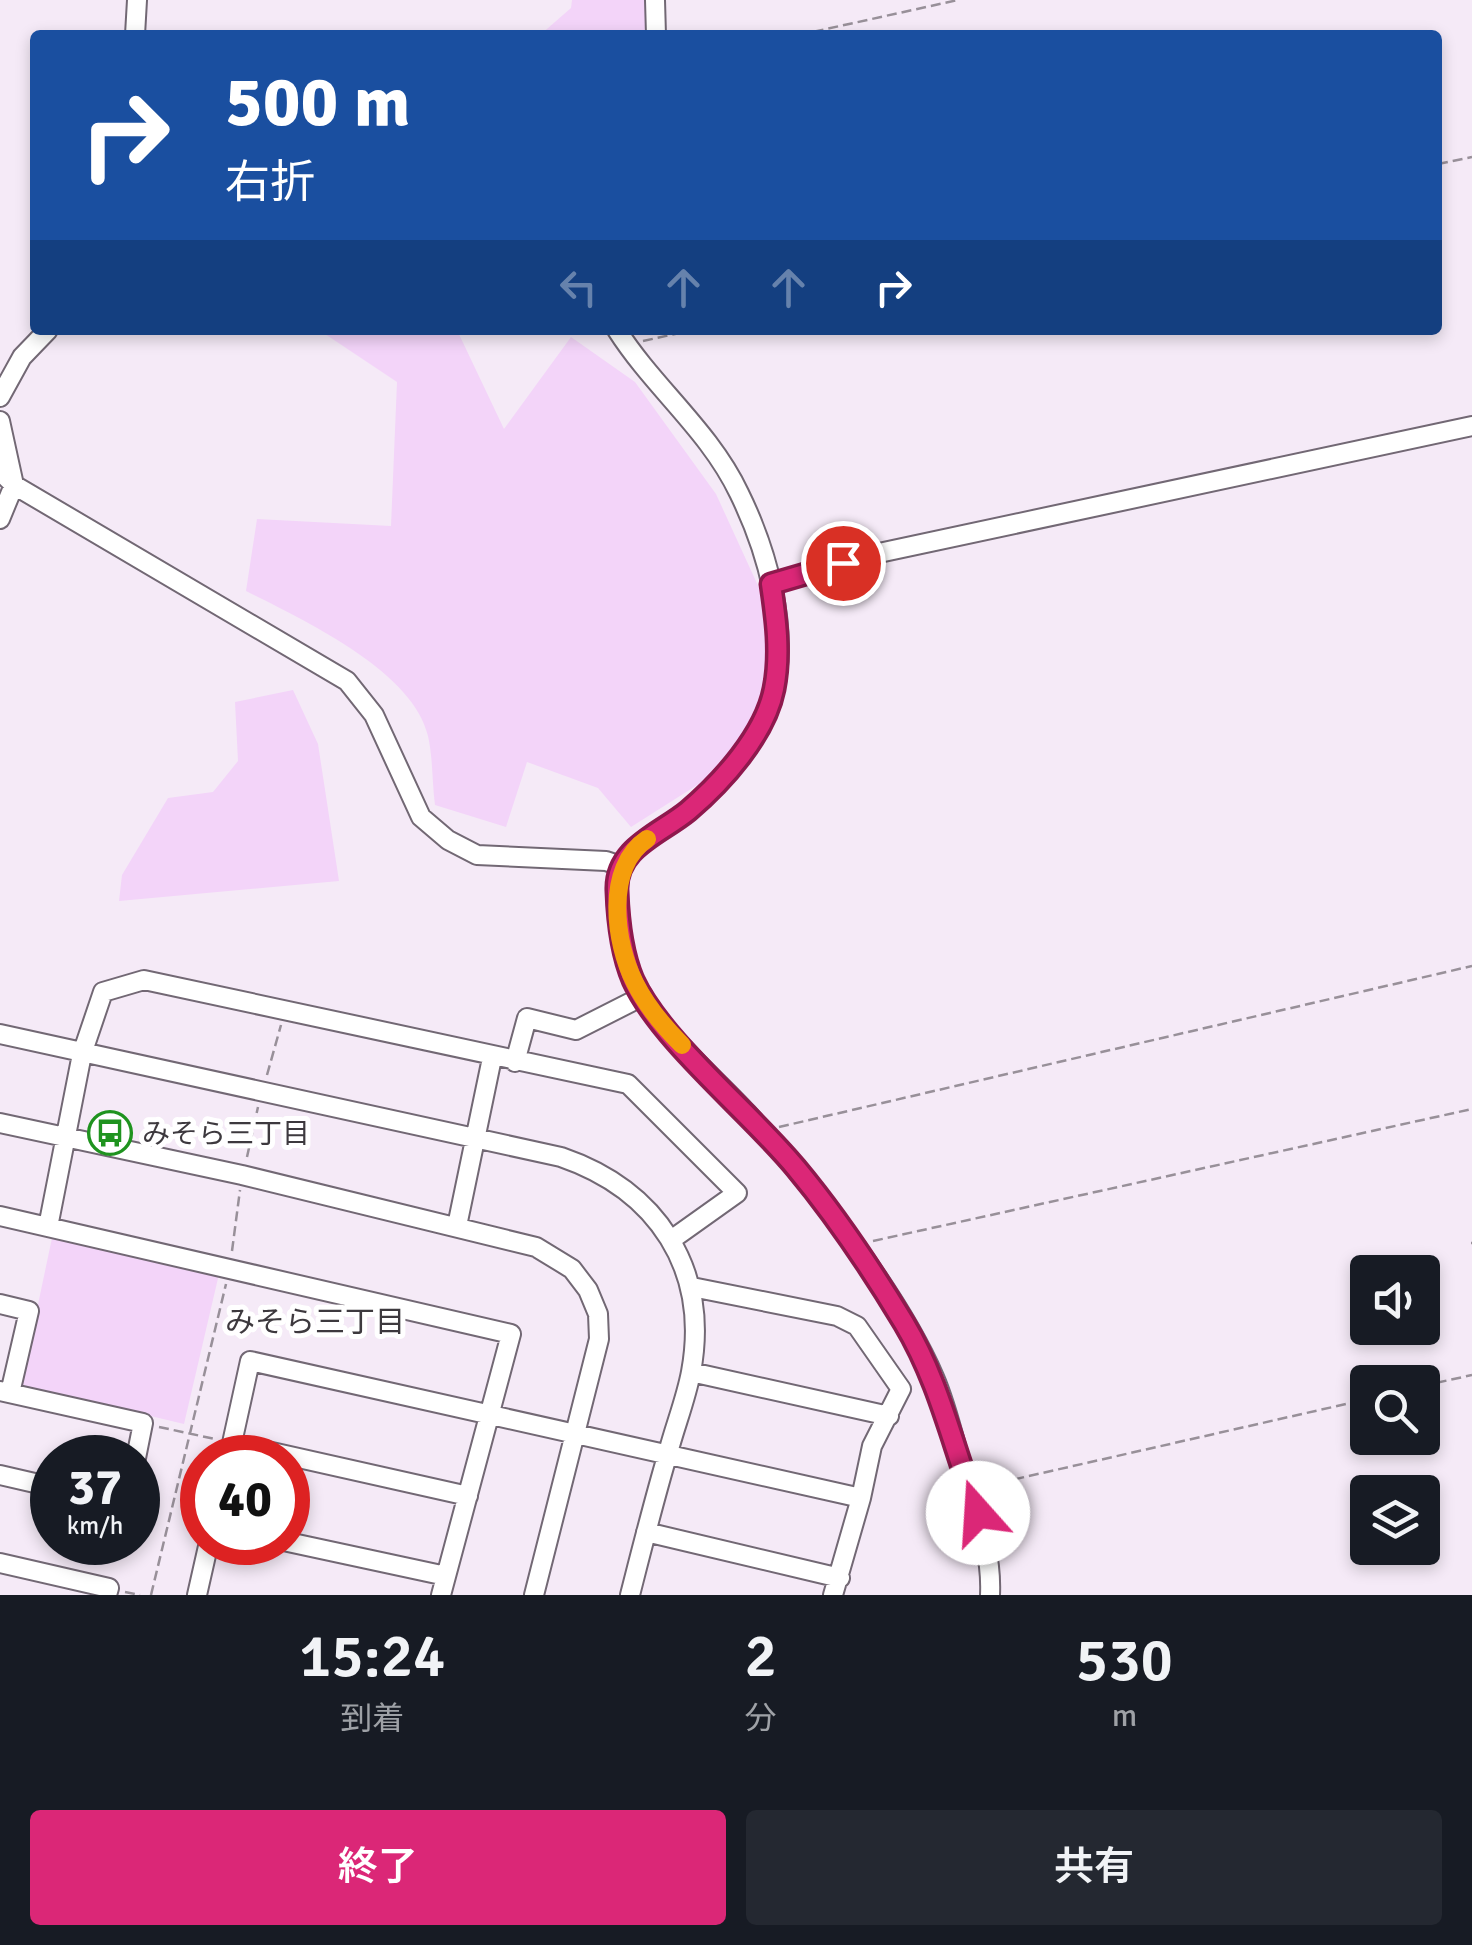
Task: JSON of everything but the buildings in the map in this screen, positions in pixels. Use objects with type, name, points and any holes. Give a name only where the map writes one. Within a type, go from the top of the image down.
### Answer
[{"type":"street","points":[[135,30],[137,0]]},
{"type":"street","points":[[655,0],[656,30]]},
{"type":"street","points":[[0,396],[22,357],[43,335]]},
{"type":"street","points":[[622,337],[714,448],[746,509],[771,584],[776,662],[774,691],[764,718],[730,766],[690,809],[635,847],[621,866],[617,890],[626,962],[667,1030],[763,1131],[852,1246],[934,1377],[986,1536],[990,1595]]},
{"type":"street","points":[[0,421],[14,485],[0,519]]},
{"type":"street","points":[[771,584],[879,553],[1472,426]]},
{"type":"street","points":[[0,471],[14,485],[348,680],[374,715],[421,817],[448,840],[478,855],[606,861],[621,866]]},
{"type":"street","points":[[48,1227],[82,1054],[103,992],[144,980],[492,1058],[628,1084],[642,1093],[737,1193],[671,1240]]},
{"type":"street","points":[[515,1062],[526,1018],[576,1030],[643,996]]},
{"type":"street","points":[[0,1034],[561,1157],[609,1176],[671,1240],[692,1287],[691,1372],[630,1595]]},
{"type":"street","points":[[456,1226],[492,1058]]},
{"type":"street","points":[[0,1123],[242,1175],[456,1226],[554,1255],[588,1290],[598,1314],[600,1339],[534,1595]]},
{"type":"street","points":[[0,1216],[511,1334],[441,1595]]},
{"type":"street","points":[[646,1532],[837,1586],[872,1446],[901,1389],[858,1326],[837,1316],[692,1287]]},
{"type":"street","points":[[0,1304],[29,1312],[5,1392],[143,1423],[141,1435]]},
{"type":"street","points":[[234,1435],[250,1361],[861,1498]]},
{"type":"street","points":[[691,1372],[889,1416]]},
{"type":"street","points":[[310,1461],[468,1496]]},
{"type":"street","points":[[0,1475],[30,1482]]},
{"type":"street","points":[[310,1547],[446,1576]]},
{"type":"street","points":[[0,1563],[109,1588],[107,1595]]},
{"type":"street","points":[[197,1595],[204,1565]]},
{"type":"path","points":[[822,30],[958,0]]},
{"type":"path","points":[[1442,163],[1472,157]]},
{"type":"path","points":[[763,1131],[1472,966]]},
{"type":"path","points":[[151,1595],[230,1269],[242,1175],[286,1009]]},
{"type":"path","points":[[852,1246],[1472,1109]]},
{"type":"path","points":[[1440,1382],[1472,1375]]},
{"type":"path","points":[[969,1490],[1350,1403]]},
{"type":"path","points":[[143,1423],[195,1435]]},
{"type":"shaded area","points":[[572,0],[649,0],[645,30],[546,30],[571,8]]},
{"type":"shaded area","points":[[326,335],[459,335],[504,429],[571,337],[635,382],[716,494],[771,614],[772,662],[760,709],[749,733],[713,775],[631,827],[598,788],[527,762],[506,827],[435,805],[428,736],[418,712],[401,689],[352,649],[246,591],[257,519],[391,526],[397,382]]},
{"type":"shaded area","points":[[293,690],[318,744],[339,881],[119,901],[122,875],[168,798],[213,792],[238,761],[235,702]]},
{"type":"shaded area","points":[[52,1238],[219,1274],[184,1424],[21,1385]]},
{"type":"slow traffic","points":[[647,839],[627,856],[618,877],[626,962],[643,996],[682,1045]]},
{"type":"place","name":"みそら三丁目","points":[[110,1133]]},
{"type":"district","name":"みそら三丁目","points":[[315,1322]]},
{"type":"route","points":[[843,563],[771,584],[778,632],[774,691],[764,718],[749,743],[690,809],[635,847],[621,866],[617,890],[626,962],[635,984],[667,1030],[796,1168],[903,1322],[934,1377],[978,1513]]}]
